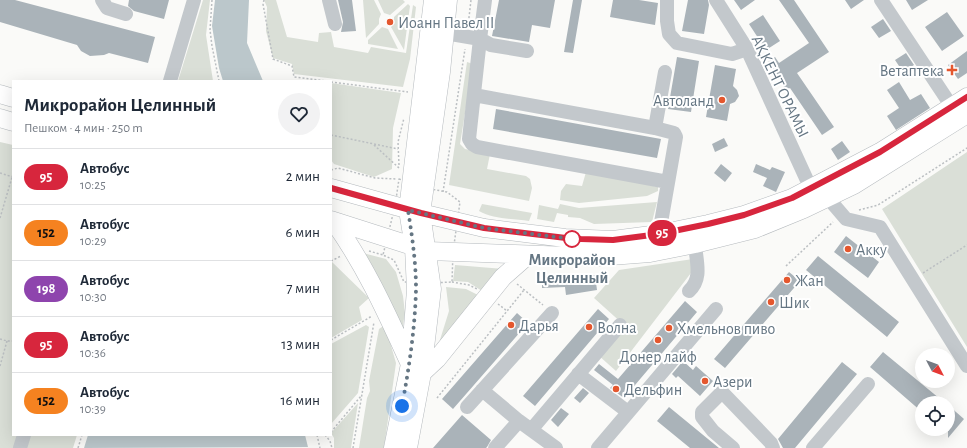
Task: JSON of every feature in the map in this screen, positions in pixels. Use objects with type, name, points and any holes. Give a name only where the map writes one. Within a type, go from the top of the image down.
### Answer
[{"type":"main road","points":[[408,448],[416,368],[416,290],[421,249],[415,211],[433,0]]},
{"type":"main road","points":[[415,211],[445,33],[448,0]]},
{"type":"main road","points":[[0,94],[12,98]]},
{"type":"main road","points":[[332,188],[484,228],[566,238],[613,240],[659,234],[744,215],[792,198],[880,152],[962,106]]},
{"type":"main road","points":[[333,221],[421,249],[597,257],[650,253],[695,244],[755,229],[828,198],[854,185],[962,106]]},
{"type":"main road","points":[[0,118],[12,122]]},
{"type":"main road","points":[[333,221],[359,260],[416,368],[393,448]]},
{"type":"main road","points":[[416,368],[437,359],[503,276],[528,255]]},
{"type":"street","points":[[102,0],[107,8],[126,14]]},
{"type":"street","points":[[170,80],[194,0]]},
{"type":"street","points":[[329,0],[335,24]]},
{"type":"street","points":[[485,0],[473,37],[474,95],[470,139],[472,144],[476,147],[668,182]]},
{"type":"street","points":[[667,0],[667,21],[669,34],[677,43],[732,54],[747,49]]},
{"type":"street","name":"АҚКЕНТ ОРАМЫ","points":[[716,0],[747,49],[811,189]]},
{"type":"street","points":[[881,0],[962,106]]},
{"type":"street","points":[[445,33],[473,37],[491,45],[527,51]]},
{"type":"street","points":[[654,128],[665,72]]},
{"type":"street","points":[[474,95],[674,133],[676,137],[659,234]]},
{"type":"street","points":[[828,198],[846,218],[880,227],[967,366]]},
{"type":"street","points":[[689,291],[695,286],[698,277],[695,244]]},
{"type":"street","points":[[598,448],[716,309]]},
{"type":"street","points":[[467,407],[552,313]]},
{"type":"street","points":[[531,430],[620,325]]},
{"type":"street","points":[[578,374],[628,412]]},
{"type":"street","points":[[814,448],[868,384]]},
{"type":"street","points":[[482,390],[519,421],[556,448]]},
{"type":"street","points":[[733,448],[712,431],[702,417],[702,412],[722,392],[771,442],[773,448]]},
{"type":"street","points":[[495,448],[519,421]]},
{"type":"street","points":[[20,448],[24,436]]},
{"type":"path","points":[[212,0],[210,30],[219,80]]},
{"type":"path","points":[[264,0],[263,4],[273,59],[292,66],[294,77],[318,80]]},
{"type":"path","points":[[443,192],[473,37],[471,0]]},
{"type":"path","points":[[332,82],[411,92]]},
{"type":"path","points":[[332,135],[398,149]]},
{"type":"path","points":[[373,144],[399,168]]},
{"type":"path","points":[[786,266],[842,214],[878,205],[967,148]]},
{"type":"path","points":[[332,170],[338,168],[375,178],[399,179]]},
{"type":"path","points":[[0,173],[12,176]]},
{"type":"path","points":[[0,218],[12,179]]},
{"type":"path","points":[[913,279],[967,245]]},
{"type":"path","points":[[332,260],[344,254]]},
{"type":"path","points":[[515,282],[552,313]]},
{"type":"path","points":[[437,398],[524,290]]},
{"type":"path","points":[[498,304],[507,311]]},
{"type":"path","points":[[332,339],[376,314],[353,448]]},
{"type":"path","points":[[0,339],[12,341]]},
{"type":"path","points":[[0,366],[7,341]]},
{"type":"path","points":[[332,431],[362,394]]},
{"type":"path","points":[[78,448],[82,436]]},
{"type":"path","points":[[317,436],[320,448]]},
{"type":"path","points":[[328,436],[332,448]]},
{"type":"shaded area","points":[[203,0],[210,0],[206,35],[213,80],[178,80]]},
{"type":"shaded area","points":[[215,0],[249,0],[247,43],[263,80],[223,80],[219,68],[212,26]]},
{"type":"shaded area","points":[[264,0],[276,0],[287,37],[318,42],[319,33],[331,32],[334,47],[368,53],[371,47],[406,53],[413,5],[416,7],[410,59],[403,87],[294,74],[292,64],[273,58],[266,31],[267,7]]},
{"type":"shaded area","points":[[363,0],[374,0],[381,14],[379,24],[366,38]]},
{"type":"shaded area","points":[[378,0],[403,0],[405,2],[390,15],[384,13]]},
{"type":"shaded area","points":[[408,4],[410,6],[404,50],[391,27],[394,17]]},
{"type":"shaded area","points":[[382,27],[388,29],[398,49],[368,44],[368,40]]},
{"type":"shaded area","points":[[467,62],[473,64],[460,144],[465,149],[490,154],[487,169],[526,176],[530,179],[532,188],[529,201],[449,185]]},
{"type":"shaded area","points":[[332,83],[401,93],[393,128],[392,169],[374,177],[334,164],[332,161]]},
{"type":"shaded area","points":[[0,142],[12,145],[12,436],[77,436],[73,448],[0,448]]},
{"type":"shaded area","points":[[967,152],[967,347],[882,209]]},
{"type":"shaded area","points":[[586,172],[658,187],[658,191],[647,196],[579,203],[560,200],[561,191],[566,184],[582,186]]},
{"type":"shaded area","points":[[657,202],[652,222],[594,224],[580,218],[568,217],[568,215],[557,213],[554,222],[537,219],[539,205],[558,209],[560,204],[579,208]]},
{"type":"shaded area","points":[[482,204],[532,213],[529,221],[497,217],[479,211]]},
{"type":"shaded area","points":[[359,252],[386,259],[396,272],[403,296],[405,313],[402,331]]},
{"type":"shaded area","points":[[693,259],[694,269],[616,371],[598,355],[624,325],[594,298],[619,270]]},
{"type":"shaded area","points":[[332,262],[369,298],[359,307],[362,320],[332,337]]},
{"type":"shaded area","points":[[455,265],[504,269],[482,291],[468,282],[453,281]]},
{"type":"shaded area","points":[[446,287],[466,289],[480,296],[439,343],[449,311]]},
{"type":"shaded area","points":[[366,325],[369,327],[358,393],[332,423],[332,343]]},
{"type":"shaded area","points":[[385,325],[396,363],[384,448],[359,448],[367,398],[370,391],[369,381],[379,329]]},
{"type":"shaded area","points":[[358,403],[351,448],[334,448],[334,438],[332,432]]},
{"type":"shaded area","points":[[88,436],[305,436],[308,447],[84,448]]},
{"type":"building","points":[[0,0],[15,0],[155,37],[148,63],[109,53],[90,56],[81,51],[77,45],[0,22]]},
{"type":"building","points":[[129,0],[169,0],[164,19],[134,11],[128,6]]},
{"type":"building","points":[[338,0],[352,0],[356,31],[341,32],[343,22]]},
{"type":"building","points":[[499,0],[555,0],[550,28],[532,25],[529,42],[492,36]]},
{"type":"building","points":[[573,0],[582,0],[573,53],[564,52]]},
{"type":"building","points":[[613,0],[639,0],[658,3],[655,25],[610,17]]},
{"type":"building","points":[[688,0],[708,0],[709,5],[704,34],[682,31]]},
{"type":"building","points":[[734,0],[755,0],[741,10]]},
{"type":"building","points":[[779,0],[794,0],[829,52],[797,73],[834,127],[822,135],[790,88],[786,90],[768,62],[775,57],[779,63],[809,43]]},
{"type":"building","points":[[845,0],[864,0],[851,9]]},
{"type":"building","points":[[906,0],[928,0],[912,10]]},
{"type":"building","points":[[947,12],[964,36],[942,51],[925,27]]},
{"type":"building","points":[[763,15],[780,41],[766,50],[749,24]]},
{"type":"building","points":[[883,19],[891,31],[879,38],[871,27]]},
{"type":"building","points":[[967,51],[967,73],[958,79],[948,65]]},
{"type":"building","points":[[906,53],[914,65],[903,72],[895,60]]},
{"type":"building","points":[[677,57],[699,61],[691,112],[668,109]]},
{"type":"building","points":[[715,65],[736,69],[733,86],[737,90],[739,96],[735,102],[730,104],[727,121],[706,117]]},
{"type":"building","points":[[899,82],[910,100],[921,94],[930,108],[896,130],[887,116],[899,108],[887,90]]},
{"type":"building","points":[[496,109],[661,139],[657,158],[493,129]]},
{"type":"building","points":[[724,138],[728,146],[715,152],[712,144]]},
{"type":"building","points":[[842,141],[850,152],[838,160],[831,149]]},
{"type":"building","points":[[721,164],[732,173],[725,182],[714,173]]},
{"type":"building","points":[[756,164],[770,170],[772,167],[785,172],[776,192],[763,186],[767,178],[753,172]]},
{"type":"building","points":[[846,236],[879,262],[868,278],[834,252]]},
{"type":"building","points":[[818,256],[899,322],[887,337],[806,270]]},
{"type":"building","points":[[789,272],[800,281],[725,368],[714,359]]},
{"type":"building","points":[[595,275],[597,290],[566,295],[565,287],[542,288],[542,280]]},
{"type":"building","points":[[685,301],[697,312],[624,398],[610,388],[613,385],[594,370],[599,364],[618,379]]},
{"type":"building","points":[[598,309],[609,319],[535,406],[523,396]]},
{"type":"building","points":[[517,313],[528,323],[453,409],[442,399]]},
{"type":"building","points":[[883,352],[915,378],[915,388],[927,388],[936,396],[915,396],[915,406],[870,367]]},
{"type":"building","points":[[683,361],[693,370],[696,366],[713,381],[700,396],[678,376],[676,378],[672,374]]},
{"type":"building","points":[[842,362],[857,374],[795,448],[783,448],[778,439]]},
{"type":"building","points":[[583,388],[589,393],[580,403],[574,398]]},
{"type":"building","points":[[669,407],[719,448],[690,448],[657,421]]},
{"type":"building","points":[[561,408],[569,414],[558,427],[551,420]]},
{"type":"building","points":[[955,411],[964,419],[955,430]]},
{"type":"building","points":[[462,415],[491,440],[487,447],[433,448]]},
{"type":"bus line","name":"95","points":[[332,188],[421,213],[484,228],[581,239],[613,240],[659,234],[744,215],[792,198],[880,152],[967,97]]},
{"type":"place","name":"Иоанн Павел II","points":[[390,22]]},
{"type":"place","name":"Ветаптека","points":[[952,70]]},
{"type":"place","name":"Автоланд","points":[[722,100]]},
{"type":"place","name":"Микрорайон Целинный","points":[[572,239]]},
{"type":"place","name":"Акку","points":[[848,249]]},
{"type":"place","name":"Жан","points":[[787,280]]},
{"type":"place","name":"Шик","points":[[771,302]]},
{"type":"place","name":"Дарья","points":[[511,325]]},
{"type":"place","name":"Волна","points":[[589,327]]},
{"type":"place","name":"Хмельнов пиво","points":[[669,328]]},
{"type":"place","name":"Донер лайф","points":[[658,340]]},
{"type":"place","name":"Азери","points":[[705,381]]},
{"type":"place","name":"Дельфин","points":[[616,389]]},
{"type":"route","points":[[402,406],[410,364],[416,290],[414,247],[408,210],[484,228],[572,239]]}]
